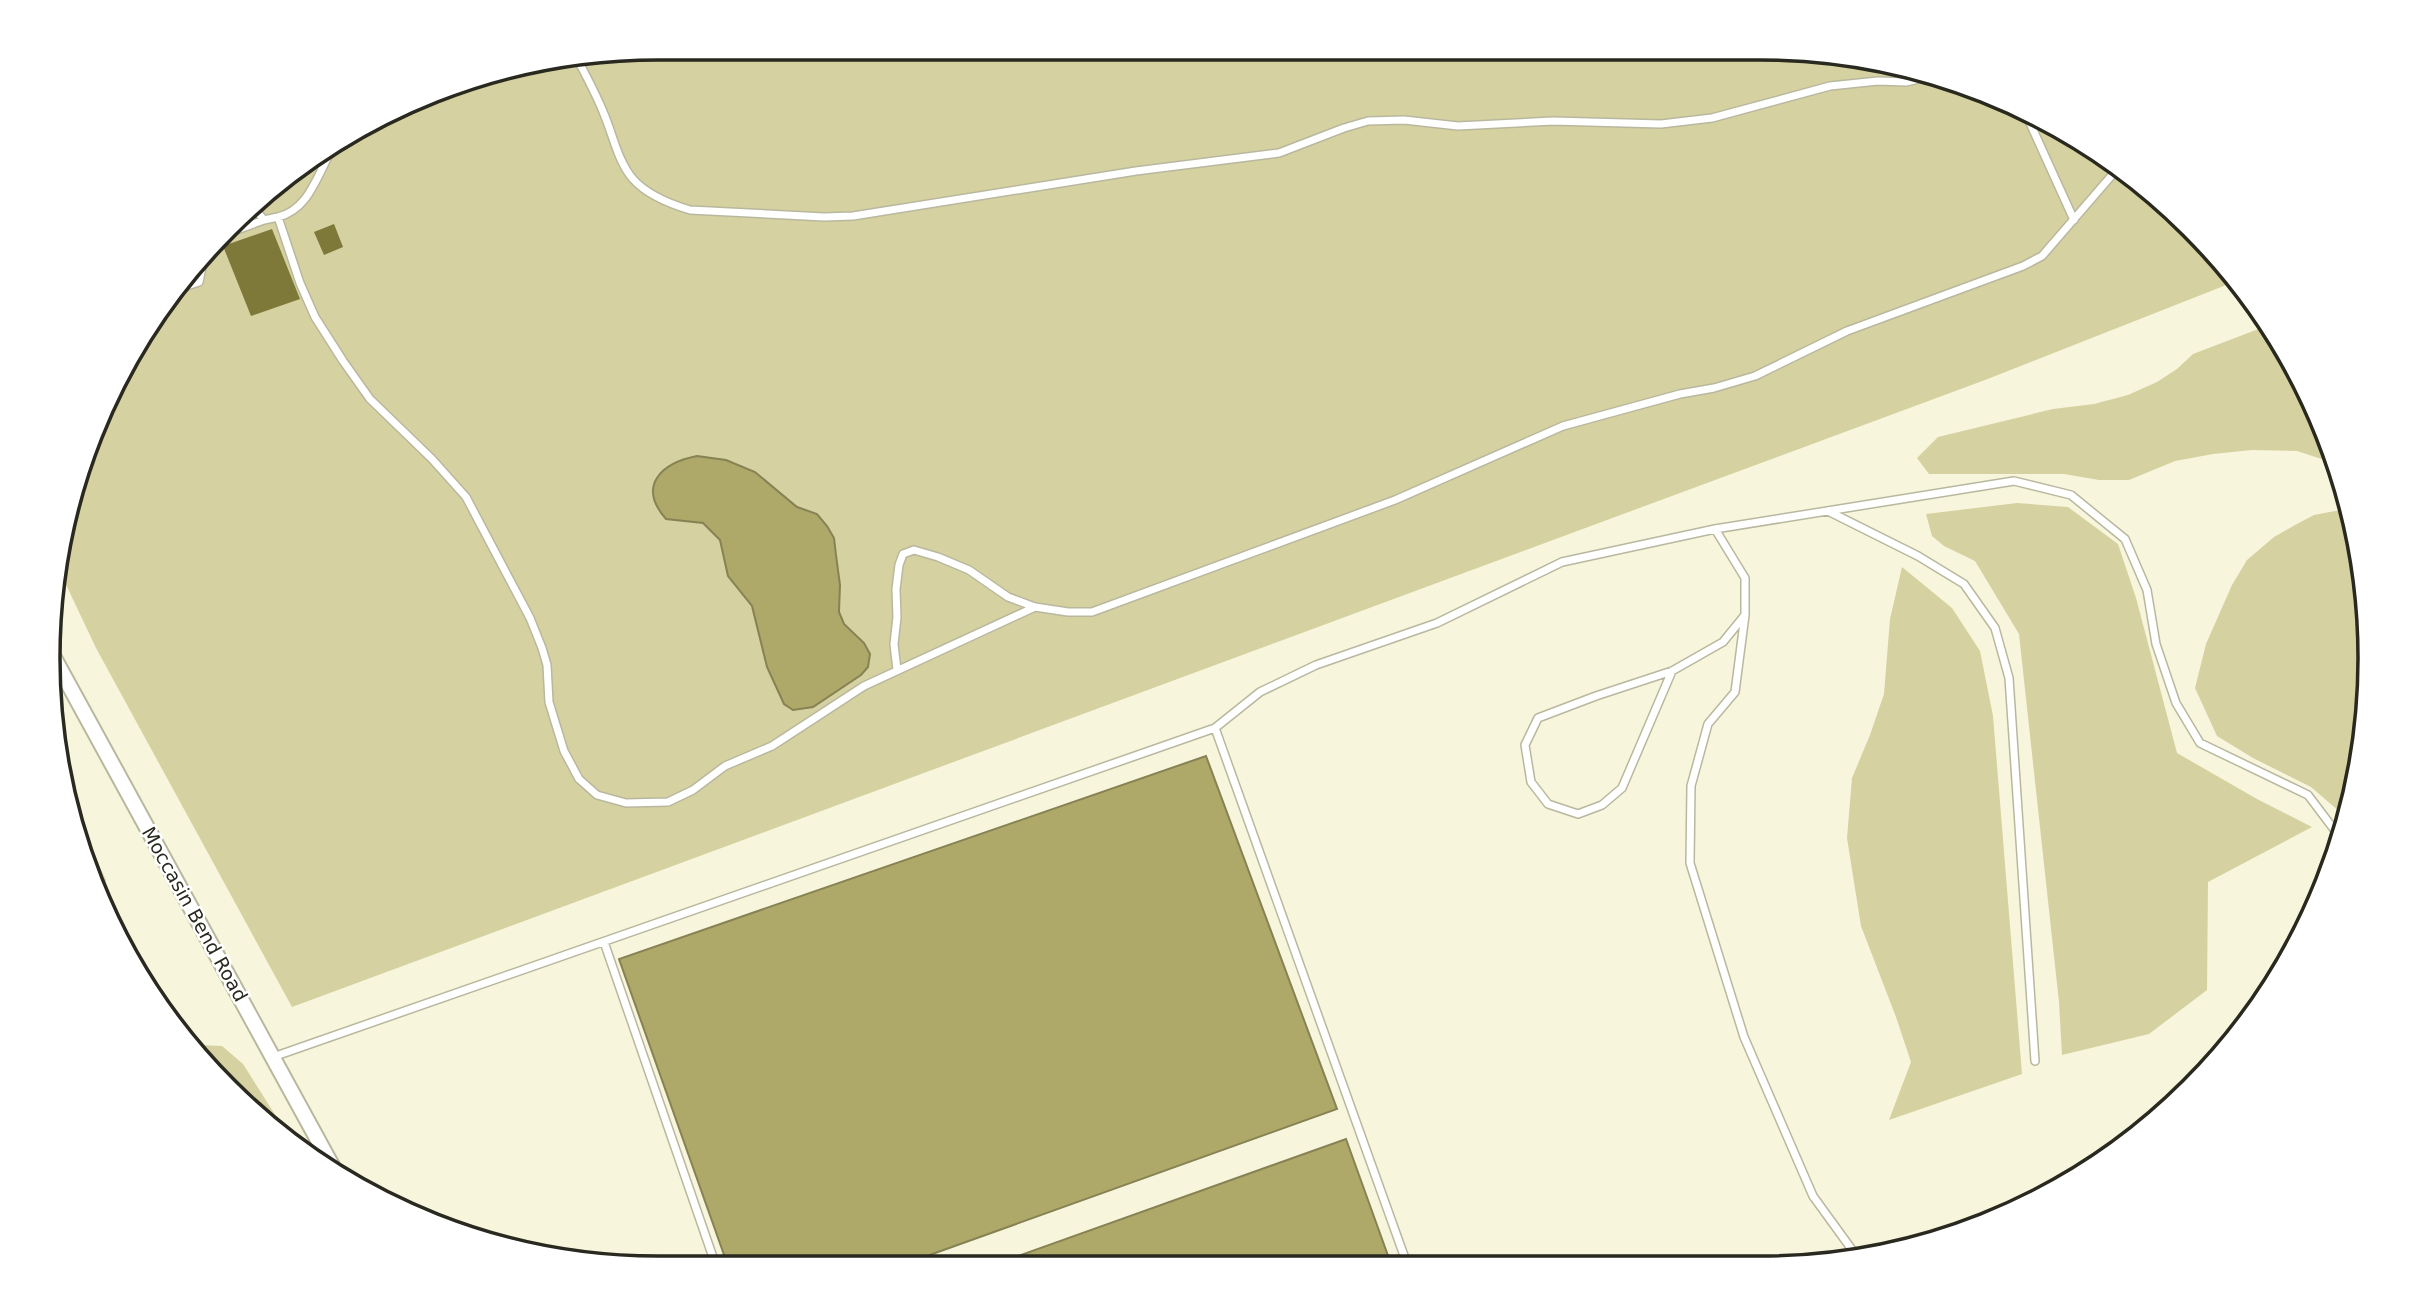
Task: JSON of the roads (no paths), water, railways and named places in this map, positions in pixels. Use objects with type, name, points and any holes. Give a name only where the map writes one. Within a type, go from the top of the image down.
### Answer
[{"type":"street","name":"Moccasin Bend Road","points":[[60,669],[328,1157]]},
{"type":"lane","points":[[580,65],[604,114],[625,167],[632,179],[645,190],[690,210],[824,217],[853,216],[1136,171],[1265,155],[1368,121],[1404,120],[1458,126],[1553,121],[1661,124],[1725,115],[1829,86],[1915,80]]},
{"type":"lane","points":[[2030,124],[2074,220]]},
{"type":"lane","points":[[242,228],[290,214],[300,207],[327,159]]},
{"type":"lane","points":[[897,670],[894,644],[896,589],[903,554],[914,550],[938,557],[970,570],[1008,597],[1035,607],[1092,612],[1395,500],[1563,426],[1755,376],[1847,331],[2023,266],[2042,256],[2113,174]]},
{"type":"lane","points":[[258,213],[264,220]]},
{"type":"lane","points":[[278,217],[300,283],[315,317],[343,361],[370,399],[432,459],[466,497],[530,618],[542,648],[547,665],[549,702],[564,751],[579,779],[597,795],[626,803],[668,802],[693,790],[725,766],[772,746],[845,697],[897,670],[1035,607]]},
{"type":"lane","points":[[190,285],[199,282],[201,271]]},
{"type":"lane","points":[[273,1057],[1215,728],[1259,692],[1305,670],[1437,623],[1562,562],[1715,529],[2014,481],[2071,495],[2125,539],[2147,590],[2156,644],[2176,703],[2200,743],[2308,795],[2333,828]]},
{"type":"lane","points":[[1828,511],[1918,556],[1964,584],[1995,628],[2008,678],[2035,1061]]},
{"type":"lane","points":[[1715,529],[1745,578],[1745,615],[1735,692],[1708,724],[1691,786],[1690,863],[1744,1037],[1813,1196],[1851,1248]]},
{"type":"lane","points":[[1672,671],[1622,788],[1602,804],[1578,814],[1548,804],[1531,782],[1525,745],[1538,718],[1672,671],[1723,642],[1745,615]]},
{"type":"lane","points":[[1215,728],[1404,1256]]},
{"type":"lane","points":[[604,942],[713,1256]]}]
